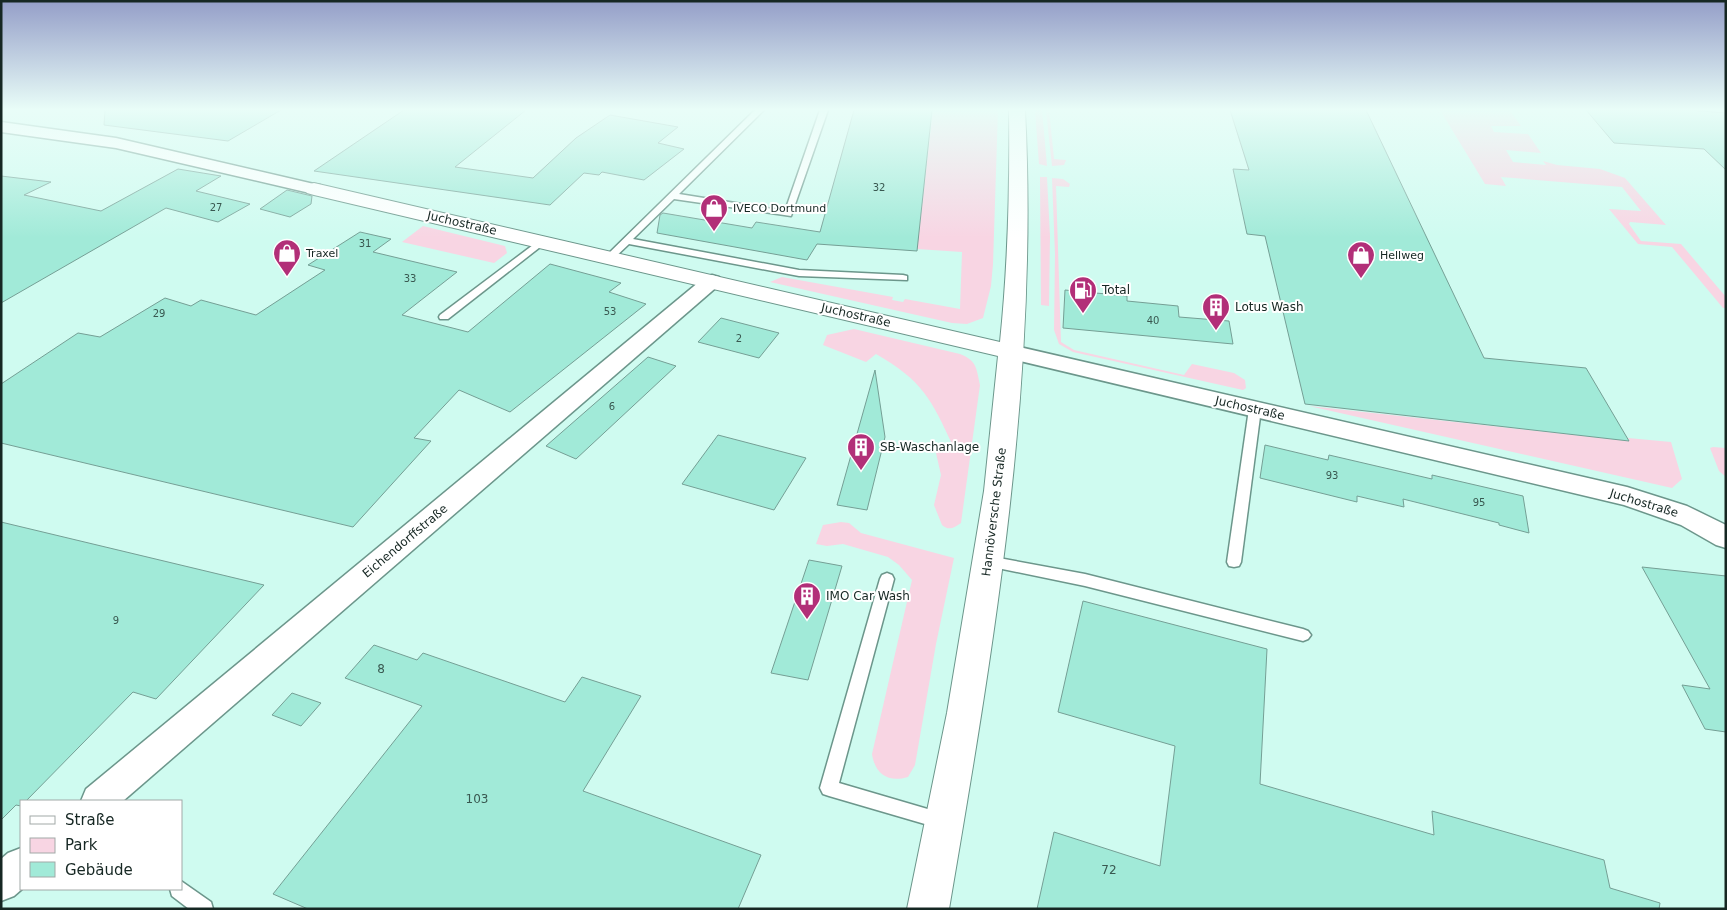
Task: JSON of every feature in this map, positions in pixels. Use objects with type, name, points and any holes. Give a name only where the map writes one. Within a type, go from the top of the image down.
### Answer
[{"type":"main road","name":"Hannöversche Straße","points":[[928,909],[965,713],[998,491],[1017,267],[1018,152]]},
{"type":"main road","name":"Juchostraße","points":[[314,189],[1011,352]]},
{"type":"street","name":"Juchostraße","points":[[157,152],[314,189]]},
{"type":"street","name":"Eichendorffstraße","points":[[99,800],[712,281]]},
{"type":"street","name":"Juchostraße","points":[[1011,352],[1627,496],[1675,510],[1716,531]]},
{"type":"street","points":[[1,883],[20,867]]},
{"type":"lane","points":[[610,258],[717,152]]},
{"type":"lane","points":[[673,196],[788,214],[809,152]]},
{"type":"lane","points":[[627,241],[799,273],[903,278]]},
{"type":"lane","points":[[444,317],[541,242]]},
{"type":"lane","points":[[1234,562],[1255,409]]},
{"type":"lane","points":[[988,560],[1085,580],[1303,635]]},
{"type":"lane","points":[[887,579],[829,788],[944,821]]},
{"type":"lane","points":[[180,890],[204,909]]},
{"type":"green space","points":[[928,152],[997,152],[993,264],[991,286],[983,318],[967,324],[952,323],[770,282],[782,277],[893,297],[892,300],[903,302],[905,299],[960,309],[962,252],[917,249]]},
{"type":"green space","points":[[1038,152],[1046,152],[1047,166],[1039,164]]},
{"type":"green space","points":[[1051,152],[1053,152],[1054,159],[1066,160],[1064,165],[1052,166]]},
{"type":"green space","points":[[1466,152],[1507,152],[1513,162],[1546,165],[1543,161],[1557,165],[1600,169],[1625,178],[1666,225],[1630,222],[1629,224],[1641,241],[1681,244],[1726,297],[1726,308],[1723,308],[1672,247],[1638,244],[1609,209],[1641,211],[1622,187],[1501,177],[1506,186],[1485,184]]},
{"type":"green space","points":[[1040,177],[1047,177],[1050,236],[1049,306],[1041,305]]},
{"type":"green space","points":[[1052,178],[1063,179],[1070,184],[1069,187],[1056,186],[1061,342],[1074,350],[1184,375],[1192,364],[1234,373],[1245,380],[1246,388],[1243,390],[1073,352],[1059,344],[1054,330],[1055,254]]},
{"type":"green space","points":[[423,226],[505,246],[507,253],[494,263],[402,242]]},
{"type":"green space","points":[[854,329],[960,354],[970,359],[975,365],[980,385],[961,523],[956,526],[949,528],[942,525],[934,505],[941,475],[936,453],[941,449],[953,446],[924,392],[905,373],[876,354],[866,362],[823,345],[827,335]]},
{"type":"green space","points":[[1309,406],[1629,441],[1628,438],[1671,442],[1682,479],[1672,488]]},
{"type":"green space","points":[[1710,448],[1726,448],[1726,477],[1719,471]]},
{"type":"green space","points":[[841,522],[849,523],[861,533],[954,558],[936,644],[915,765],[908,777],[901,779],[889,778],[879,772],[872,754],[912,580],[899,565],[888,557],[843,544],[827,546],[816,544],[823,525]]},
{"type":"building","points":[[341,152],[473,152],[455,167],[533,178],[560,152],[680,152],[644,180],[602,172],[599,175],[584,173],[550,205],[314,171]]},
{"type":"building","points":[[842,152],[927,152],[917,251],[817,244],[807,260],[657,233],[660,215],[663,213],[752,228],[756,222],[820,232]]},
{"type":"building","name":"Hellweg","points":[[1243,152],[1386,152],[1484,358],[1586,368],[1629,441],[1305,404],[1265,236],[1247,234],[1233,169],[1249,170]]},
{"type":"building","points":[[1708,152],[1726,152],[1726,170]]},
{"type":"building","points":[[178,169],[221,176],[196,191],[250,204],[218,222],[166,208],[1,303],[1,176],[51,182],[24,195],[101,211]]},
{"type":"building","points":[[287,190],[312,196],[311,204],[290,217],[260,209]]},
{"type":"building","points":[[360,232],[391,239],[373,252],[457,272],[402,315],[468,332],[550,264],[621,283],[609,292],[646,304],[510,412],[459,390],[414,438],[431,441],[353,527],[1,443],[1,384],[78,333],[100,337],[165,298],[191,306],[201,300],[256,315],[325,270],[308,265]]},
{"type":"building","points":[[1065,290],[1127,296],[1127,301],[1178,306],[1179,317],[1229,321],[1233,344],[1063,328]]},
{"type":"building","points":[[721,318],[779,333],[759,358],[698,342]]},
{"type":"building","points":[[648,357],[676,366],[576,459],[546,446]]},
{"type":"building","name":"SB-Waschanlage","points":[[875,370],[885,437],[867,510],[837,505]]},
{"type":"building","points":[[718,435],[806,458],[774,510],[682,484]]},
{"type":"building","points":[[1265,445],[1328,460],[1329,455],[1432,479],[1432,475],[1523,496],[1529,533],[1499,525],[1499,523],[1403,499],[1404,507],[1357,496],[1357,502],[1260,478]]},
{"type":"building","points":[[1,522],[264,585],[156,699],[133,692],[27,800],[20,800],[20,806],[16,805],[1,820]]},
{"type":"building","name":"IMO Car Wash","points":[[809,560],[842,566],[808,680],[771,673]]},
{"type":"building","points":[[1642,567],[1726,576],[1726,732],[1705,729],[1682,685],[1710,689]]},
{"type":"building","points":[[1083,601],[1267,649],[1260,784],[1434,835],[1432,811],[1604,860],[1610,888],[1660,903],[1659,909],[1037,909],[1054,832],[1160,866],[1175,746],[1058,712]]},
{"type":"building","points":[[374,645],[417,660],[423,653],[565,702],[582,677],[641,696],[583,791],[761,855],[738,909],[308,909],[273,894],[422,706],[345,678]]},
{"type":"building","points":[[292,693],[321,703],[301,726],[272,715]]},
{"type":"place","name":"IVECO Dortmund","points":[[714,232]]},
{"type":"place","name":"Traxel","points":[[287,277]]},
{"type":"place","name":"Hellweg","points":[[1361,279]]},
{"type":"place","name":"Total","points":[[1083,314]]},
{"type":"place","name":"Lotus Wash","points":[[1216,331]]},
{"type":"place","name":"SB-Waschanlage","points":[[861,471]]},
{"type":"place","name":"IMO Car Wash","points":[[807,620]]}]
